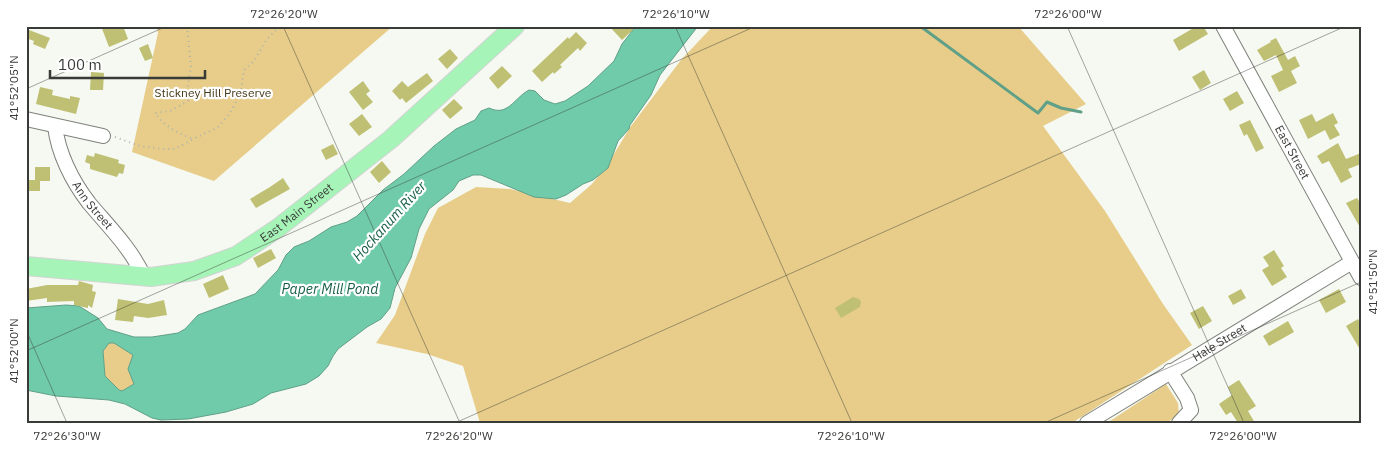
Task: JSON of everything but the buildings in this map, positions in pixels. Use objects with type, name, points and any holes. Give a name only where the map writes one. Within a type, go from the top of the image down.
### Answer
[{"type":"main road","name":"East Main Street","points":[[26,266],[144,277],[173,275],[204,268],[236,256],[261,241],[392,139],[516,26]]},
{"type":"street","name":"East Street","points":[[1223,26],[1361,278]]},
{"type":"street","points":[[26,119],[109,136]]},
{"type":"street","name":"Ann Street","points":[[55,126],[60,149],[76,185],[88,202],[131,251],[144,277]]},
{"type":"street","name":"Hale Street","points":[[1087,423],[1352,262]]},
{"type":"street","points":[[1170,371],[1187,398],[1192,410],[1180,423]]},
{"type":"path","points":[[187,26],[191,67],[188,85],[189,100],[170,111],[155,113],[162,123],[193,139]]},
{"type":"path","points":[[109,136],[140,146],[169,150],[175,149],[216,128],[230,113],[240,94],[244,70],[254,61],[266,39],[280,26]]},
{"type":"green space","name":"Stickney Hill Preserve","points":[[157,26],[393,26],[214,181],[132,152],[158,33]]},
{"type":"green space","points":[[713,26],[1018,26],[1086,104],[1043,126],[1105,211],[1163,304],[1192,345],[1072,423],[480,423],[463,366],[427,354],[376,343],[395,315],[425,234],[438,208],[476,187],[510,189],[570,203],[592,184],[606,167],[631,126],[681,60]]},
{"type":"green space","points":[[109,343],[114,343],[133,355],[128,369],[134,384],[122,391],[105,376],[103,351]]},
{"type":"green space","points":[[1166,384],[1178,403],[1179,415],[1166,423],[1107,423]]},
{"type":"water","name":"Paper Mill Pond","points":[[636,26],[698,26],[660,75],[651,95],[629,129],[618,141],[608,168],[593,180],[556,199],[534,197],[481,175],[473,175],[459,181],[453,190],[429,209],[419,229],[411,258],[395,288],[390,308],[381,319],[338,349],[328,366],[319,376],[306,384],[271,393],[253,404],[226,412],[188,419],[161,420],[152,418],[125,404],[109,400],[56,396],[26,390],[26,308],[79,306],[98,318],[107,329],[134,337],[152,337],[178,333],[185,329],[198,315],[255,294],[278,270],[286,255],[294,247],[309,241],[331,227],[347,222],[357,216],[383,190],[404,174],[434,146],[456,129],[475,120],[481,111],[489,108],[501,110],[506,108],[529,90],[535,91],[544,100],[555,104],[565,101],[588,86],[614,61],[622,44]],"holes":[[[109,343],[114,343],[133,355],[128,369],[134,384],[122,391],[105,376],[103,351]]]},
{"type":"waterway","points":[[920,26],[1038,113],[1047,102],[1061,108],[1081,112]]},
{"type":"water label","name":"Hockanum River","points":[[389,221]]}]
